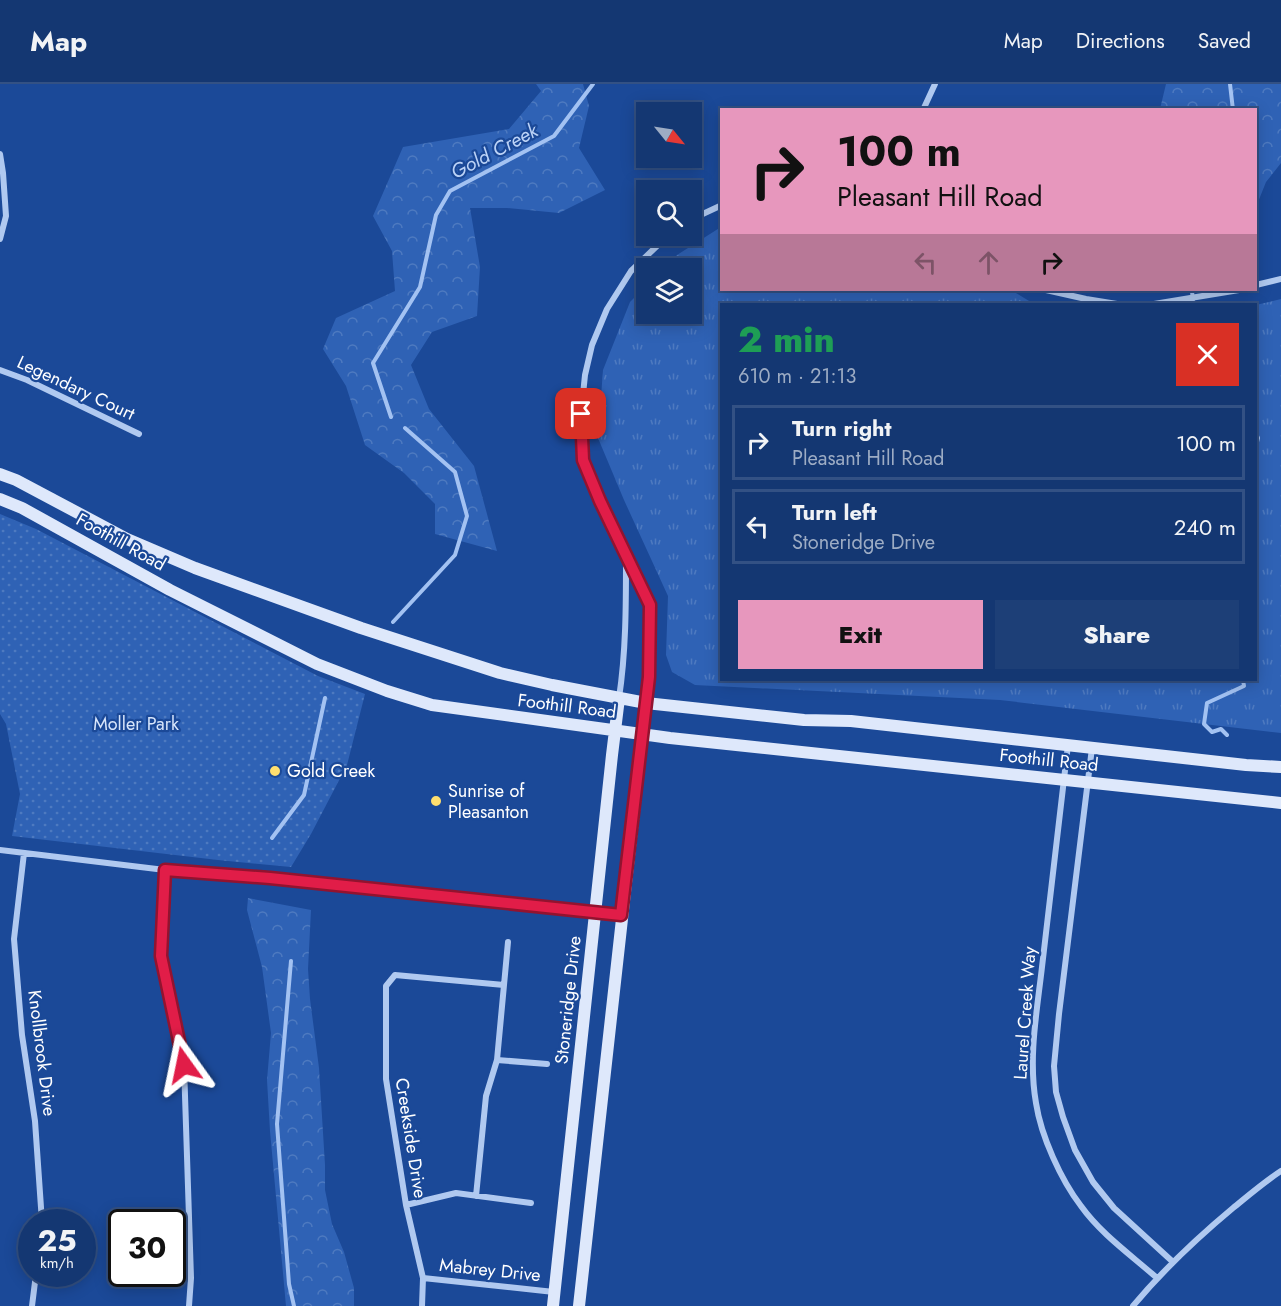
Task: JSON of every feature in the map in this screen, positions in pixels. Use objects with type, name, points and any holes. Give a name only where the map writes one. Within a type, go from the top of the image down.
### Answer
[{"type":"main road","name":"Foothill Road","points":[[0,474],[175,560],[356,626],[500,673],[646,703],[804,720],[851,721],[1281,767]]},
{"type":"main road","name":"Foothill Road","points":[[0,499],[22,508],[171,590],[317,664],[387,691],[432,705],[642,734],[1281,803]]},
{"type":"main road","name":"Stoneridge Drive","points":[[552,1306],[619,698]]},
{"type":"main road","points":[[579,1306],[646,703]]},
{"type":"street","points":[[923,108],[935,84]]},
{"type":"street","points":[[0,154],[6,216],[0,239]]},
{"type":"street","points":[[702,214],[720,206]]},
{"type":"street","points":[[646,703],[649,677],[650,605],[583,460],[581,414],[585,375],[592,345],[607,309],[631,271],[656,246]]},
{"type":"street","points":[[1257,285],[1281,279]]},
{"type":"street","points":[[1050,291],[1109,303]]},
{"type":"street","points":[[1160,303],[1231,291]]},
{"type":"street","name":"Legendary Court","points":[[0,370],[27,380],[139,434]]},
{"type":"street","points":[[619,698],[626,624],[626,554]]},
{"type":"street","name":"Laurel Creek Way","points":[[1068,745],[1037,1011],[1033,1066],[1038,1116],[1056,1166],[1080,1205],[1097,1226],[1157,1278]]},
{"type":"street","name":"Laurel Creek Way","points":[[1092,748],[1054,1066],[1056,1092],[1075,1150],[1093,1182],[1114,1208],[1173,1262]]},
{"type":"street","points":[[0,850],[165,870],[270,878],[621,915]]},
{"type":"street","name":"Knollbrook Drive","points":[[24,852],[14,939],[22,1035],[35,1121],[41,1209]]},
{"type":"street","points":[[165,870],[161,956],[184,1065],[191,1278],[189,1306]]},
{"type":"street","points":[[476,1196],[486,1096],[497,1060],[508,942]]},
{"type":"street","name":"Creekside Drive","points":[[422,1306],[423,1278],[406,1205],[386,1079],[386,986],[394,975],[504,985]]},
{"type":"street","points":[[497,1060],[547,1064]]},
{"type":"street","points":[[1133,1306],[1157,1278],[1206,1230],[1281,1171]]},
{"type":"street","points":[[406,1205],[456,1193],[531,1203]]},
{"type":"street","name":"Mabrey Drive","points":[[423,1278],[554,1293]]},
{"type":"street","points":[[32,1306],[34,1287]]},
{"type":"green space","points":[[536,84],[583,84],[589,106],[579,148],[605,190],[559,213],[507,208],[470,208],[480,267],[477,316],[432,332],[411,365],[429,409],[474,466],[497,551],[435,534],[435,504],[404,473],[365,445],[346,386],[323,349],[336,318],[395,291],[392,251],[373,216],[403,147],[509,129],[541,91]]},
{"type":"green space","points":[[1166,84],[1281,84],[1281,163],[1266,182],[1257,204],[1257,108],[1160,108]]},
{"type":"green space","points":[[720,228],[720,291],[1013,291],[1032,303],[720,303],[720,681],[1257,681],[1257,305],[1281,299],[1281,733],[1000,700],[695,685],[672,672],[666,655],[668,596],[598,438],[603,370],[630,302],[636,296],[636,324],[702,324],[702,258],[674,258],[691,246],[702,246],[702,239]]},
{"type":"green space","name":"Moller Park","points":[[0,514],[36,529],[318,676],[365,694],[347,765],[291,867],[12,836],[20,794],[6,724],[0,714]]},
{"type":"green space","points":[[248,898],[311,910],[308,969],[319,1068],[325,1190],[332,1224],[344,1252],[354,1288],[354,1306],[286,1306],[267,1080],[271,1033],[262,967],[247,910]]},
{"type":"waterway","name":"Gold Creek","points":[[391,417],[373,363],[420,287],[436,215],[450,191],[554,136],[593,84]]},
{"type":"waterway","points":[[1230,84],[1233,108]]},
{"type":"waterway","points":[[1192,291],[1193,303]]},
{"type":"waterway","name":"Gold Creek","points":[[393,622],[455,555],[467,516],[455,472],[405,428]]},
{"type":"waterway","points":[[1257,436],[1257,442]]},
{"type":"waterway","points":[[1227,735],[1221,729],[1212,732],[1204,724],[1207,703],[1244,686],[1243,681]]},
{"type":"waterway","name":"Gold Creek","points":[[272,838],[304,795],[325,698]]},
{"type":"waterway","name":"Gold Creek","points":[[291,961],[277,1124],[289,1284],[294,1306]]},
{"type":"place","name":"Gold Creek","points":[[275,771]]},
{"type":"place","name":"Sunrise of Pleasanton","points":[[436,801]]},
{"type":"route","points":[[184,1065],[161,956],[165,870],[270,878],[621,915],[649,677],[650,605],[583,460],[581,414]]}]
